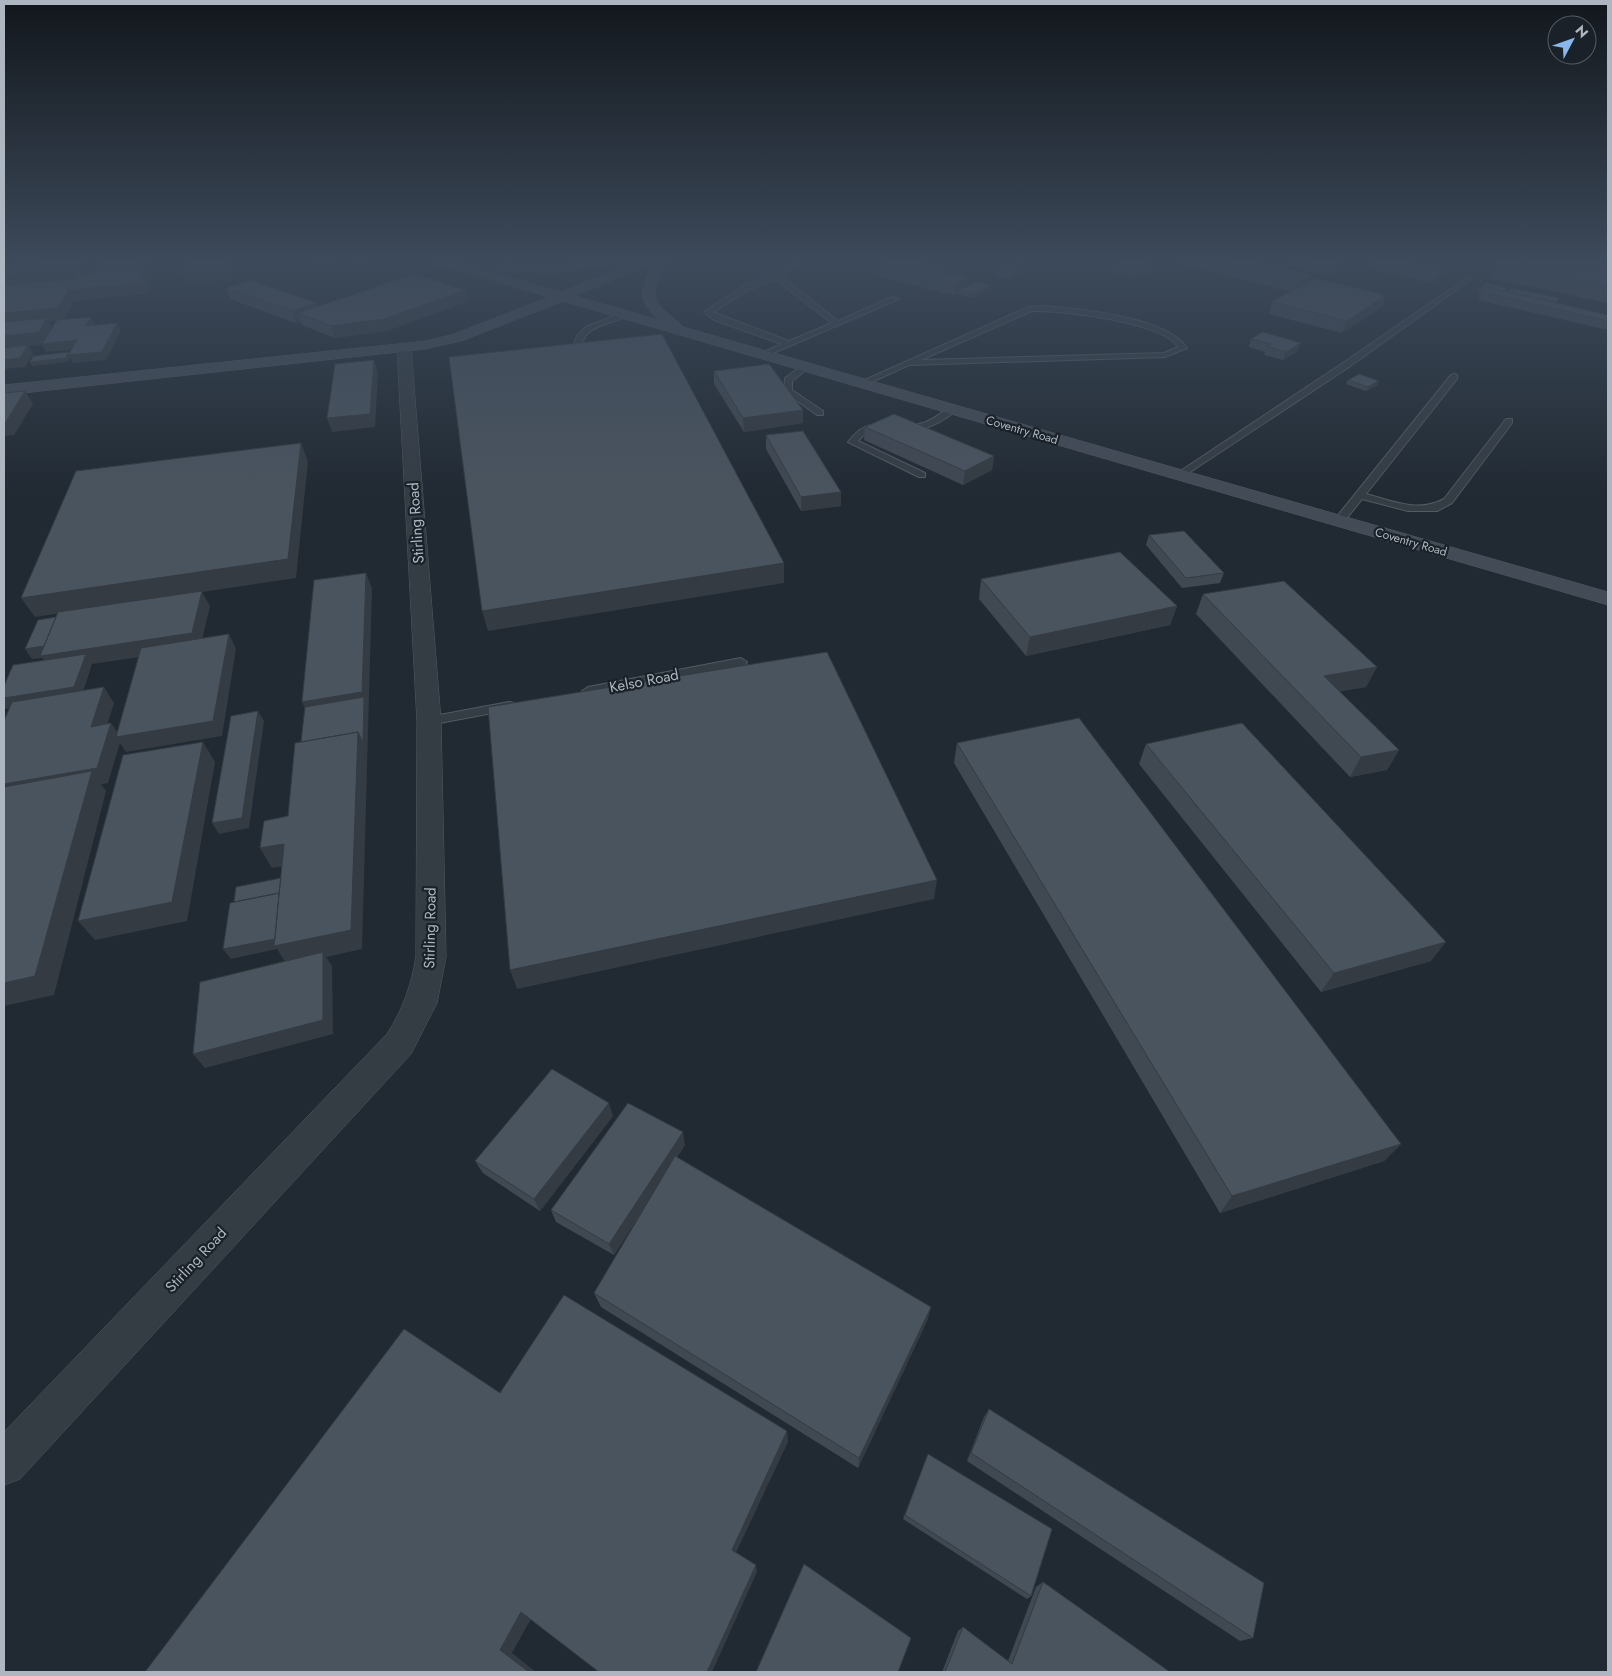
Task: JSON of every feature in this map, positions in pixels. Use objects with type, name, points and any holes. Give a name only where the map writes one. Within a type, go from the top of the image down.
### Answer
[{"type":"street","points":[[4,390],[404,349],[453,338]]},
{"type":"street","name":"Coventry Road","points":[[705,338],[1178,476],[1608,598]]},
{"type":"street","name":"Stirling Road","points":[[4,1463],[399,1044],[419,1012],[428,985],[431,957],[429,721],[404,349]]},
{"type":"lane","points":[[558,361],[570,356],[579,347],[581,338]]},
{"type":"lane","points":[[773,338],[789,344]]},
{"type":"lane","points":[[764,355],[803,338]]},
{"type":"lane","points":[[862,383],[963,338]]},
{"type":"lane","points":[[906,363],[1165,355],[1183,348],[1175,338]]},
{"type":"lane","points":[[1178,476],[1384,338]]},
{"type":"lane","points":[[806,367],[788,380],[788,391],[820,413]]},
{"type":"lane","points":[[1339,522],[1454,377]]},
{"type":"lane","points":[[922,474],[853,442],[856,436],[881,425],[922,426],[930,424],[952,409]]},
{"type":"lane","points":[[1360,495],[1408,508],[1433,509],[1448,500],[1509,421]]},
{"type":"lane","name":"Kelso Road","points":[[575,693],[740,662]]},
{"type":"lane","points":[[429,721],[526,702]]},
{"type":"building","points":[[46,338],[109,338],[102,352],[68,355],[77,340],[42,344]]},
{"type":"building","points":[[623,338],[664,338],[784,563],[482,611],[449,357]]},
{"type":"building","points":[[1284,338],[1301,343],[1286,352],[1266,346],[1271,344],[1251,339]]},
{"type":"building","points":[[28,345],[20,358],[4,360],[4,348]]},
{"type":"building","points":[[69,352],[66,358],[30,362],[33,356]]},
{"type":"building","points":[[374,360],[370,414],[327,418],[335,364]]},
{"type":"building","points":[[769,364],[803,410],[743,418],[714,371]]},
{"type":"building","points":[[1359,374],[1379,381],[1368,387],[1348,380]]},
{"type":"building","points":[[25,391],[6,422],[4,422],[4,393]]},
{"type":"building","points":[[894,414],[994,456],[965,471],[865,427]]},
{"type":"building","points":[[803,431],[841,492],[801,497],[766,435]]},
{"type":"building","points":[[301,443],[288,559],[21,598],[76,471]]},
{"type":"building","points":[[1184,531],[1224,573],[1186,578],[1149,535]]},
{"type":"building","points":[[1120,552],[1177,606],[1030,637],[981,579]]},
{"type":"building","points":[[366,573],[362,692],[302,702],[314,580]]},
{"type":"building","points":[[1284,581],[1377,667],[1324,676],[1399,750],[1361,757],[1203,594]]},
{"type":"building","points":[[202,591],[192,633],[40,656],[58,612]]},
{"type":"building","points":[[56,617],[44,646],[25,649],[38,620]]},
{"type":"building","points":[[229,634],[213,721],[116,737],[141,648]]},
{"type":"building","points":[[827,652],[937,880],[510,970],[488,707]]},
{"type":"building","points":[[86,654],[74,687],[4,698],[4,686],[13,665]]},
{"type":"building","points":[[104,687],[91,727],[111,723],[97,768],[4,784],[4,721],[12,702]]},
{"type":"building","points":[[364,697],[363,742],[358,732],[301,742],[305,707]]},
{"type":"building","points":[[258,711],[242,818],[212,823],[231,716]]},
{"type":"building","points":[[1079,718],[1401,1144],[1232,1196],[957,743]]},
{"type":"building","points":[[1242,723],[1446,942],[1334,973],[1146,744]]},
{"type":"building","points":[[358,732],[351,930],[274,946],[284,844],[260,848],[264,821],[288,816],[295,743]]},
{"type":"building","points":[[203,742],[172,902],[78,921],[123,755]]},
{"type":"building","points":[[92,771],[35,976],[4,983],[4,787]]},
{"type":"building","points":[[281,878],[279,893],[234,902],[236,887]]},
{"type":"building","points":[[279,893],[275,939],[223,949],[230,903]]},
{"type":"building","points":[[323,952],[323,1020],[193,1054],[200,982]]},
{"type":"building","points":[[552,1069],[609,1103],[534,1199],[475,1161]]},
{"type":"building","points":[[628,1103],[683,1132],[609,1244],[551,1210]]},
{"type":"building","points":[[675,1156],[931,1307],[859,1458],[594,1293]]},
{"type":"building","points":[[564,1295],[787,1431],[732,1550],[756,1565],[707,1672],[599,1672],[521,1612],[500,1650],[529,1672],[145,1672],[404,1329],[500,1393]]},
{"type":"building","points":[[989,1409],[1264,1583],[1253,1638],[971,1453]]},
{"type":"building","points":[[928,1454],[1052,1529],[1031,1596],[905,1515]]},
{"type":"building","points":[[804,1564],[911,1638],[898,1672],[756,1672]]},
{"type":"building","points":[[1043,1582],[1170,1672],[945,1672],[963,1627],[1012,1664]]}]
